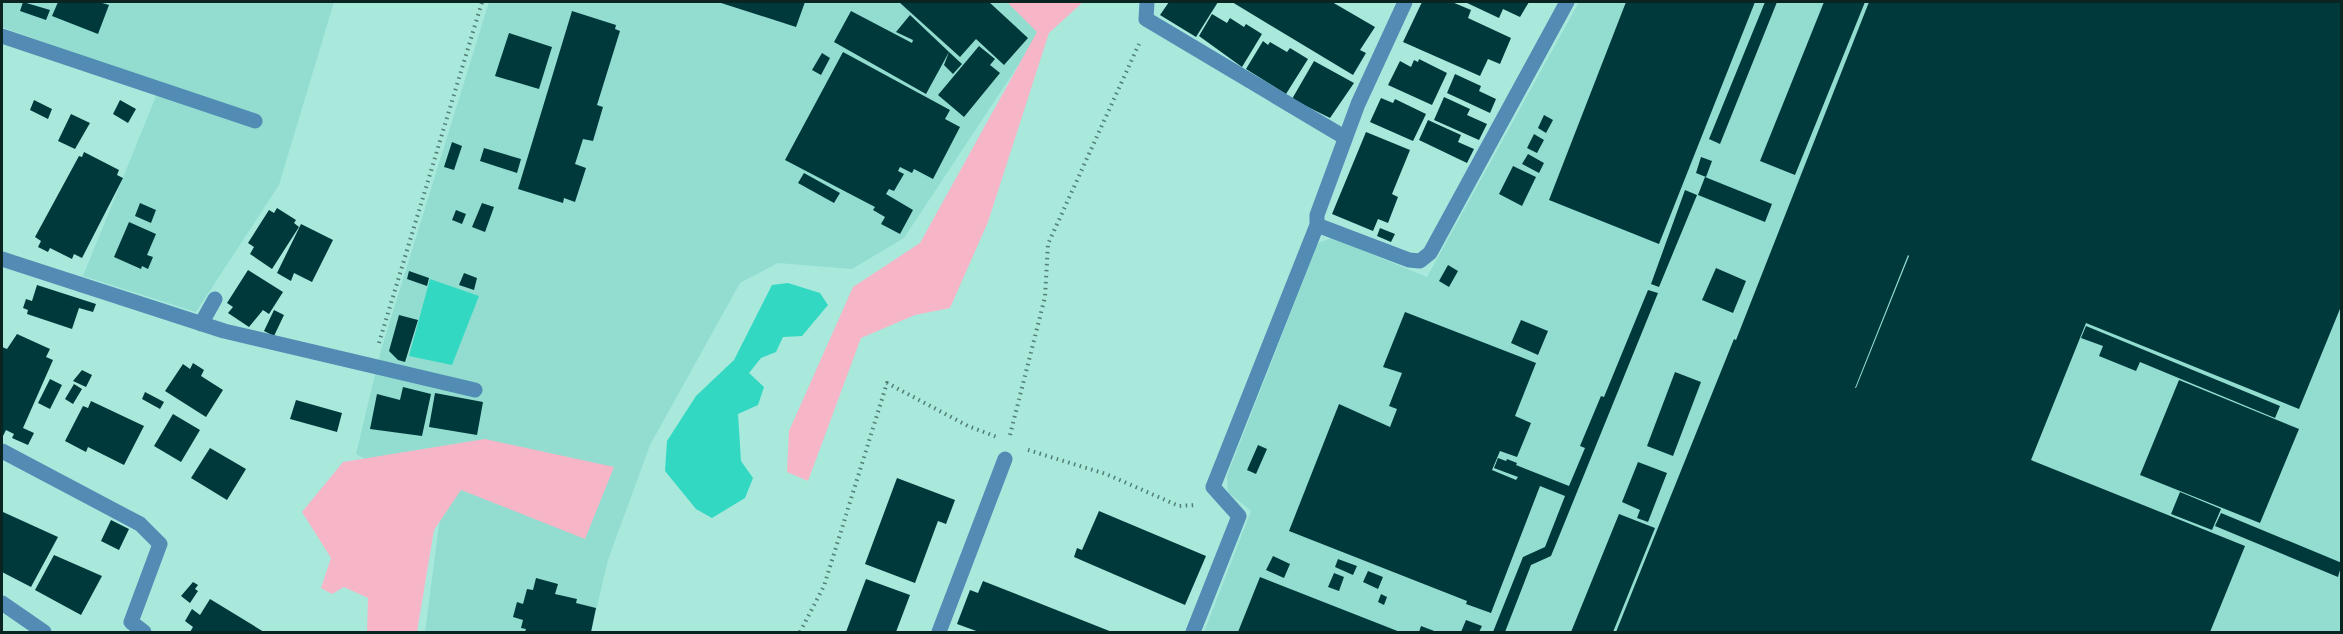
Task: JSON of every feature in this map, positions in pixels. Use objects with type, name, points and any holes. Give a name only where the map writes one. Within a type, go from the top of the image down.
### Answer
[{"type":"street","points":[[1147,2],[1146,19],[1344,137]]},
{"type":"street","points":[[1192,633],[1239,516],[1213,487],[1317,225],[1317,215],[1344,137],[1405,2]]},
{"type":"street","points":[[1317,225],[1409,260],[1420,261],[1430,253],[1567,2]]},
{"type":"street","points":[[2,36],[255,121]]},
{"type":"street","points":[[2,259],[201,324],[372,368],[475,390]]},
{"type":"street","points":[[201,324],[215,299]]},
{"type":"street","points":[[2,451],[140,524],[160,544],[130,627],[144,633]]},
{"type":"street","points":[[939,633],[1005,459]]},
{"type":"street","points":[[2,603],[44,633]]},
{"type":"path","points":[[372,368],[483,2]]},
{"type":"path","points":[[800,633],[824,586],[887,383],[968,426],[1006,442],[1045,297],[1048,244],[1150,21]]},
{"type":"path","points":[[1023,448],[1106,474],[1179,506],[1212,504],[1221,498]]},
{"type":"shaded area","points":[[2,2],[334,2],[279,185],[196,312],[83,276],[161,84],[2,27]]},
{"type":"shaded area","points":[[489,2],[1060,2],[904,238],[852,269],[778,263],[740,283],[650,445],[608,560],[591,632],[425,632],[442,502],[356,454],[381,350]]},
{"type":"shaded area","points":[[1007,2],[1083,2],[1049,33],[988,222],[950,308],[915,315],[861,338],[808,481],[787,472],[789,431],[853,287],[920,243],[1037,32]]},
{"type":"shaded area","points":[[1579,2],[2341,2],[2341,632],[1204,632],[1251,511],[1228,492],[1227,476],[1318,243],[1332,238],[1427,277]]},
{"type":"shaded area","points":[[430,279],[479,296],[452,365],[409,356]]},
{"type":"shaded area","points":[[788,283],[820,293],[828,305],[802,336],[783,337],[776,352],[761,358],[749,373],[764,387],[758,405],[738,414],[741,461],[753,478],[745,498],[712,518],[696,509],[665,471],[667,441],[696,396],[734,360],[772,285]]},
{"type":"shaded area","points":[[485,439],[614,467],[585,539],[461,490],[434,530],[417,632],[367,632],[368,598],[344,587],[332,594],[321,588],[331,558],[302,512],[343,462]]},
{"type":"building","points":[[23,2],[50,10],[46,20],[20,11]]},
{"type":"building","points":[[58,2],[99,2],[109,5],[98,34],[52,16]]},
{"type":"building","points":[[718,2],[805,2],[796,27]]},
{"type":"building","points":[[899,2],[989,2],[1028,38],[1004,65],[976,39],[960,57]]},
{"type":"building","points":[[1169,2],[1218,2],[1196,37],[1160,15]]},
{"type":"building","points":[[1232,2],[1332,2],[1375,27],[1360,50],[1366,53],[1353,75]]},
{"type":"building","points":[[1422,2],[1452,2],[1471,10],[1468,18],[1511,38],[1500,64],[1488,59],[1480,76],[1403,42]]},
{"type":"building","points":[[1465,2],[1529,2],[1520,17],[1503,9],[1499,18]]},
{"type":"building","points":[[1626,2],[1755,2],[1659,244],[1549,200]]},
{"type":"building","points":[[1765,2],[1777,2],[1720,144],[1709,139]]},
{"type":"building","points":[[1824,2],[1865,2],[1795,175],[1760,161]]},
{"type":"building","points":[[1869,2],[2342,2],[2342,304],[2299,409],[2086,323],[2031,460],[2245,546],[2210,632],[1616,632],[1734,339],[1736,340]],"holes":[[[1908,255],[1856,388],[1855,388]]]},
{"type":"building","points":[[572,11],[616,25],[615,29],[620,31],[597,105],[603,107],[593,141],[583,139],[575,164],[586,168],[575,202],[564,198],[563,203],[518,189]]},
{"type":"building","points":[[851,11],[912,43],[913,40],[896,32],[910,15],[949,52],[926,94],[834,42]]},
{"type":"building","points":[[1212,14],[1227,23],[1230,18],[1244,27],[1246,24],[1262,34],[1242,67],[1199,36]]},
{"type":"building","points":[[509,33],[552,47],[539,89],[495,76]]},
{"type":"building","points":[[1263,41],[1268,45],[1270,42],[1287,52],[1290,48],[1308,59],[1286,94],[1246,69]]},
{"type":"building","points":[[979,46],[995,59],[990,65],[1000,73],[964,117],[938,95]]},
{"type":"building","points":[[843,52],[950,110],[945,119],[960,127],[933,179],[914,169],[912,173],[900,167],[898,171],[904,174],[894,191],[889,189],[886,194],[913,210],[900,234],[881,224],[885,217],[873,210],[875,207],[785,160]]},
{"type":"building","points":[[949,52],[962,64],[953,74],[944,65]]},
{"type":"building","points":[[822,53],[830,58],[821,75],[812,70]]},
{"type":"building","points":[[1419,59],[1447,73],[1432,105],[1388,85],[1400,61],[1411,67],[1414,60],[1418,62]]},
{"type":"building","points":[[1314,61],[1354,83],[1330,118],[1292,99]]},
{"type":"building","points":[[1455,74],[1481,86],[1479,91],[1496,99],[1490,113],[1447,93]]},
{"type":"building","points":[[1444,97],[1470,109],[1467,115],[1487,124],[1479,140],[1434,120]]},
{"type":"building","points":[[1381,98],[1393,103],[1395,99],[1426,114],[1413,141],[1370,122]]},
{"type":"building","points":[[34,100],[52,109],[48,119],[30,110]]},
{"type":"building","points":[[120,100],[136,109],[128,123],[113,114]]},
{"type":"building","points":[[71,114],[90,123],[75,149],[58,141]]},
{"type":"building","points":[[1544,115],[1553,120],[1546,133],[1538,128]]},
{"type":"building","points":[[1428,120],[1461,135],[1458,142],[1474,149],[1467,163],[1419,140]]},
{"type":"building","points":[[1366,132],[1410,150],[1392,194],[1398,197],[1388,223],[1378,219],[1373,231],[1332,214]]},
{"type":"building","points":[[1534,134],[1544,140],[1537,153],[1527,148]]},
{"type":"building","points":[[452,142],[462,146],[454,170],[444,167]]},
{"type":"building","points":[[484,148],[521,159],[517,173],[480,161]]},
{"type":"building","points":[[84,152],[119,170],[117,175],[123,178],[82,258],[74,254],[72,259],[50,248],[48,252],[38,247],[41,241],[35,237],[79,156],[82,157]]},
{"type":"building","points":[[1528,154],[1544,163],[1539,173],[1522,164]]},
{"type":"building","points":[[1701,157],[1712,161],[1706,177],[1696,173]]},
{"type":"building","points":[[1513,166],[1536,177],[1522,206],[1499,194]]},
{"type":"building","points":[[804,173],[840,193],[834,203],[798,183]]},
{"type":"building","points":[[1705,177],[1772,204],[1765,222],[1698,195]]},
{"type":"building","points":[[1685,190],[1697,195],[1659,287],[1651,284]]},
{"type":"building","points":[[140,203],[156,210],[151,223],[135,216]]},
{"type":"building","points":[[482,203],[494,207],[485,232],[472,227]]},
{"type":"building","points":[[277,208],[296,220],[294,223],[299,227],[272,269],[250,254],[254,247],[248,243],[269,210],[274,213]]},
{"type":"building","points":[[456,210],[466,214],[462,224],[452,220]]},
{"type":"building","points":[[129,222],[156,234],[147,255],[153,257],[148,269],[142,266],[141,269],[114,257]]},
{"type":"building","points":[[301,224],[333,240],[312,282],[294,273],[291,281],[277,273]]},
{"type":"building","points":[[1380,228],[1395,234],[1391,242],[1377,236]]},
{"type":"building","points":[[1448,265],[1458,271],[1449,287],[1439,281]]},
{"type":"building","points":[[1716,268],[1746,281],[1733,313],[1702,300]]},
{"type":"building","points":[[248,270],[283,292],[269,314],[263,310],[249,327],[228,313],[233,307],[227,303]]},
{"type":"building","points":[[409,271],[429,278],[427,286],[407,279]]},
{"type":"building","points":[[464,273],[477,278],[474,290],[459,285]]},
{"type":"building","points":[[37,285],[96,304],[93,312],[79,308],[72,329],[27,314],[28,310],[23,308],[26,299],[32,301]]},
{"type":"building","points":[[1648,290],[1658,293],[1551,556],[1531,565],[1505,632],[1493,632],[1523,557],[1545,547],[1565,496],[1540,486],[1491,613],[1466,604],[1467,601],[1289,531],[1339,404],[1390,427],[1397,409],[1389,406],[1402,373],[1383,367],[1405,312],[1536,363],[1515,416],[1531,423],[1517,457],[1500,451],[1492,470],[1516,480],[1518,477],[1494,468],[1498,458],[1506,461],[1507,459],[1517,463],[1516,465],[1569,486],[1585,448],[1580,446],[1601,396],[1604,397]]},
{"type":"building","points":[[274,310],[284,315],[274,336],[264,331]]},
{"type":"building","points":[[399,315],[418,320],[405,362],[398,360],[389,351]]},
{"type":"building","points":[[1521,320],[1548,331],[1538,355],[1511,343]]},
{"type":"building","points":[[2086,326],[2280,406],[2275,418],[2140,362],[2136,371],[2099,356],[2103,346],[2081,338]]},
{"type":"building","points":[[17,334],[50,349],[46,357],[53,360],[23,428],[34,433],[28,445],[12,438],[14,434],[6,430],[2,438],[2,347],[7,349]]},
{"type":"building","points":[[193,363],[204,370],[201,376],[223,390],[206,417],[165,391],[183,364],[190,369]]},
{"type":"building","points":[[82,370],[92,375],[86,387],[73,381]]},
{"type":"building","points":[[1675,372],[1701,382],[1673,456],[1647,446]]},
{"type":"building","points":[[50,379],[62,385],[50,409],[38,403]]},
{"type":"building","points":[[2179,380],[2299,429],[2260,523],[2140,475]]},
{"type":"building","points":[[74,384],[82,389],[73,404],[65,399]]},
{"type":"building","points":[[403,387],[431,394],[422,436],[370,429],[377,394],[400,400]]},
{"type":"building","points":[[145,392],[164,402],[160,409],[142,399]]},
{"type":"building","points":[[435,393],[483,402],[477,435],[429,427]]},
{"type":"building","points":[[296,400],[342,413],[337,432],[290,419]]},
{"type":"building","points":[[91,401],[144,426],[124,465],[88,447],[86,452],[65,441],[83,406],[88,408]]},
{"type":"building","points":[[173,414],[200,430],[181,462],[154,446]]},
{"type":"building","points":[[1258,445],[1267,449],[1256,474],[1247,470]]},
{"type":"building","points":[[210,448],[246,469],[227,500],[191,478]]},
{"type":"building","points":[[1638,462],[1667,473],[1648,522],[1637,518],[1640,510],[1622,502]]},
{"type":"building","points":[[897,478],[955,500],[946,524],[938,521],[915,583],[865,564]]},
{"type":"building","points":[[2180,492],[2221,509],[2212,530],[2171,514]]},
{"type":"building","points":[[1099,511],[1206,556],[1185,605],[1074,557],[1077,548],[1082,550]]},
{"type":"building","points":[[3,512],[58,537],[31,587],[2,572]]},
{"type":"building","points":[[2221,513],[2342,563],[2338,577],[2215,526]]},
{"type":"building","points":[[1619,514],[1655,528],[1613,632],[1571,632]]},
{"type":"building","points":[[111,520],[129,529],[119,550],[101,541]]},
{"type":"building","points":[[54,555],[102,576],[81,615],[35,590]]},
{"type":"building","points":[[1273,556],[1290,564],[1284,578],[1266,570]]},
{"type":"building","points":[[1338,559],[1357,566],[1353,575],[1335,567]]},
{"type":"building","points":[[1368,571],[1383,577],[1378,589],[1363,582]]},
{"type":"building","points":[[1334,573],[1344,577],[1339,591],[1328,587]]},
{"type":"building","points":[[1260,577],[1400,632],[1238,632]]},
{"type":"building","points":[[536,578],[558,584],[555,594],[577,599],[576,603],[596,608],[591,632],[525,632],[526,629],[521,628],[523,620],[513,617],[517,602],[523,604],[527,589],[533,590]]},
{"type":"building","points":[[866,579],[910,595],[896,632],[846,632]]},
{"type":"building","points":[[983,581],[1112,632],[979,632],[957,624],[970,590],[978,593]]},
{"type":"building","points":[[193,582],[198,585],[195,589],[198,591],[190,603],[181,596]]},
{"type":"building","points":[[1381,594],[1387,597],[1384,605],[1378,602]]},
{"type":"building","points":[[210,599],[264,632],[190,632],[193,627],[185,621],[192,609],[200,615]]},
{"type":"building","points":[[1466,620],[1482,626],[1479,632],[1461,632]]},
{"type":"building","points":[[1421,626],[1437,632],[1419,632]]}]
